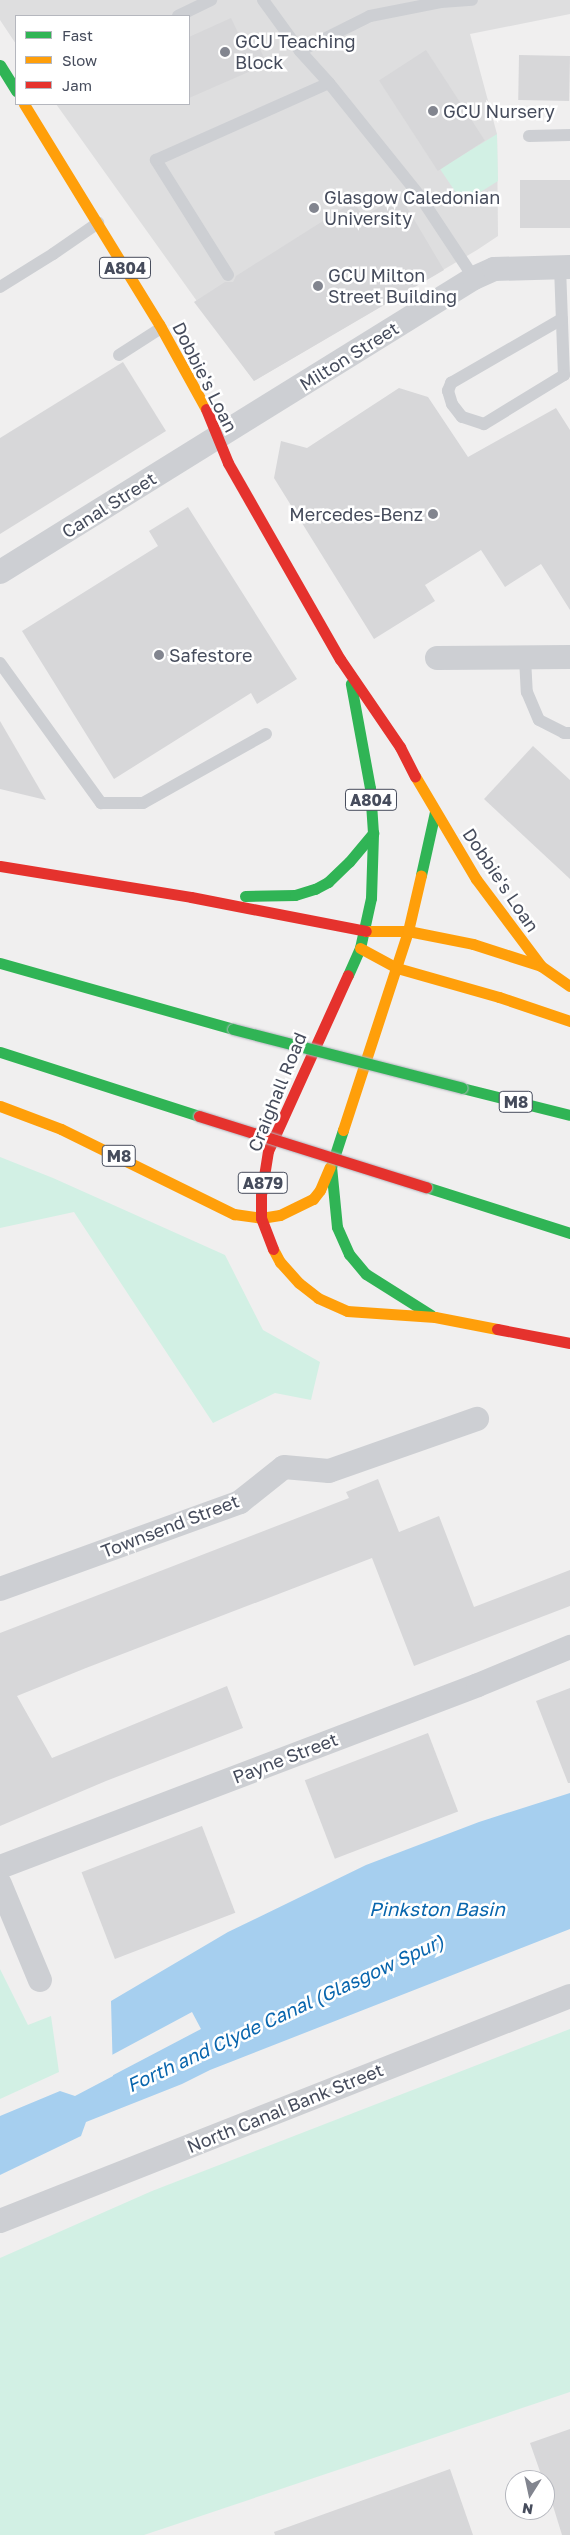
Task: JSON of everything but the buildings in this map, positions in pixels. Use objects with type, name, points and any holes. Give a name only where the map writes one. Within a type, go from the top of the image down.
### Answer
[{"type":"main road","points":[[0,65],[15,89]]},
{"type":"main road","name":"Dobbie's Loan","points":[[25,105],[161,328],[203,402],[233,471],[348,671],[400,747],[435,812],[476,879],[540,966]]},
{"type":"main road","name":"Dobbie's Loan","points":[[348,671],[366,757],[373,834],[371,898],[366,931],[360,948]]},
{"type":"main road","name":"A879","points":[[397,968],[408,931],[435,812]]},
{"type":"main road","points":[[191,897],[296,895],[315,889],[328,882],[349,862],[373,834]]},
{"type":"main road","points":[[0,866],[191,897],[366,931]]},
{"type":"main road","name":"Dobbie's Loan","points":[[366,931],[408,931],[473,944],[540,966],[570,986]]},
{"type":"main road","points":[[360,948],[397,968],[499,997],[570,1021]]},
{"type":"main road","name":"Craighall Road","points":[[360,948],[268,1152],[261,1195],[261,1218],[267,1237],[280,1262],[299,1283],[318,1298],[347,1311],[435,1317],[570,1343]]},
{"type":"main road","name":"M8","points":[[0,963],[233,1029],[570,1115]]},
{"type":"main road","name":"Craighall Road","points":[[397,968],[331,1166],[337,1227],[349,1254],[366,1274],[435,1317]]},
{"type":"main road","points":[[0,1052],[570,1233]]},
{"type":"main road","name":"M8","points":[[0,1106],[61,1129],[234,1214],[261,1218]]},
{"type":"main road","points":[[261,1218],[280,1215],[313,1199],[320,1190],[331,1166]]},
{"type":"street","name":"Milton Street","points":[[218,438],[474,278],[494,269],[565,267]]},
{"type":"street","name":"Canal Street","points":[[0,572],[218,438]]},
{"type":"street","points":[[437,658],[570,657]]},
{"type":"street","name":"Townsend Street","points":[[0,1589],[240,1502],[284,1467],[329,1471],[477,1418]]},
{"type":"street","name":"Payne Street","points":[[0,1867],[478,1685],[570,1647]]},
{"type":"street","points":[[0,1884],[40,1980]]},
{"type":"street","name":"North Canal Bank Street","points":[[0,2221],[570,1996]]},
{"type":"lane","points":[[180,15],[212,0]]},
{"type":"lane","points":[[263,0],[300,51],[329,83],[419,195],[474,278]]},
{"type":"lane","points":[[300,51],[370,16],[441,2],[472,0]]},
{"type":"lane","points":[[228,275],[156,160],[329,83]]},
{"type":"lane","points":[[530,136],[570,135]]},
{"type":"lane","points":[[0,287],[98,223]]},
{"type":"lane","points":[[562,319],[451,383],[448,390],[452,404],[462,417],[484,424],[564,375],[562,319],[565,267]]},
{"type":"lane","points":[[119,355],[161,328]]},
{"type":"lane","points":[[525,658],[527,692],[539,720],[564,733],[570,733]]},
{"type":"lane","points":[[0,663],[101,803],[143,803],[266,734]]},
{"type":"shaded area","name":"Glasgow Caledonian University","points":[[0,0],[570,0],[570,14],[470,34],[497,134],[498,236],[254,381],[57,105],[190,105],[190,15],[15,15],[15,42],[0,20]]},
{"type":"green space","points":[[497,134],[498,181],[463,203],[440,169]]},
{"type":"green space","points":[[0,1157],[53,1178],[225,1255],[263,1330],[320,1362],[311,1400],[275,1393],[213,1423],[74,1212],[0,1228]]},
{"type":"green space","points":[[0,1969],[28,2025],[51,2016],[59,2072],[0,2099]]},
{"type":"green space","points":[[570,2029],[570,2392],[144,2535],[0,2535],[0,2258],[152,2191]]},
{"type":"water","name":"Pinkston Basin","points":[[570,1793],[570,1929],[210,2070],[182,2084],[86,2122],[81,2136],[0,2175],[0,2116],[60,2091],[75,2096],[113,2076],[111,2001],[228,1932],[366,1865],[479,1822]]},
{"type":"pier","points":[[192,2012],[201,2029],[102,2081],[101,2079],[110,2074],[110,2056]]},
{"type":"traffic: fast","points":[[0,65],[15,89]]},
{"type":"traffic: fast","points":[[348,975],[360,948],[371,898],[373,833],[370,788],[351,684]]},
{"type":"traffic: fast","points":[[421,875],[435,812]]},
{"type":"traffic: fast","points":[[245,896],[295,895],[315,889],[328,882],[349,862],[373,833]]},
{"type":"traffic: fast","points":[[0,963],[233,1029]]},
{"type":"traffic: fast","points":[[233,1029],[462,1088]]},
{"type":"traffic: fast","points":[[0,1052],[199,1116]]},
{"type":"traffic: fast","points":[[462,1088],[570,1115]]},
{"type":"traffic: fast","points":[[343,1130],[331,1166],[337,1227],[349,1254],[366,1274],[431,1315]]},
{"type":"traffic: fast","points":[[426,1187],[570,1233]]},
{"type":"traffic: slow","points":[[25,105],[159,324],[206,409]]},
{"type":"traffic: slow","points":[[415,776],[476,879],[541,966]]},
{"type":"traffic: slow","points":[[343,1130],[408,931],[421,875]]},
{"type":"traffic: slow","points":[[366,931],[408,931],[473,944],[541,966],[570,986]]},
{"type":"traffic: slow","points":[[360,948],[397,968],[499,997],[570,1021]]},
{"type":"traffic: slow","points":[[0,1106],[61,1129],[234,1214],[261,1218]]},
{"type":"traffic: slow","points":[[261,1218],[280,1215],[313,1199],[320,1190],[330,1167]]},
{"type":"traffic: slow","points":[[273,1249],[280,1262],[299,1283],[318,1298],[347,1311],[435,1317],[497,1329]]},
{"type":"traffic: jam","points":[[206,409],[228,463],[340,659],[400,747],[415,776]]},
{"type":"traffic: jam","points":[[0,866],[191,897],[366,931]]},
{"type":"traffic: jam","points":[[273,1249],[261,1218],[261,1195],[268,1151],[348,975]]},
{"type":"traffic: jam","points":[[199,1116],[426,1187]]},
{"type":"traffic: jam","points":[[497,1329],[570,1343]]},
{"type":"place","name":"GCU Teaching Block","points":[[225,52]]},
{"type":"place","name":"GCU Nursery","points":[[433,111]]},
{"type":"place","name":"Glasgow Caledonian University","points":[[314,208]]},
{"type":"place","name":"GCU Milton Street Building","points":[[318,286]]},
{"type":"place","name":"Mercedes-Benz","points":[[433,514]]},
{"type":"place","name":"Safestore","points":[[159,655]]},
{"type":"water label","name":"Forth and Clyde Canal (Glasgow Spur)","points":[[285,2013]]}]
